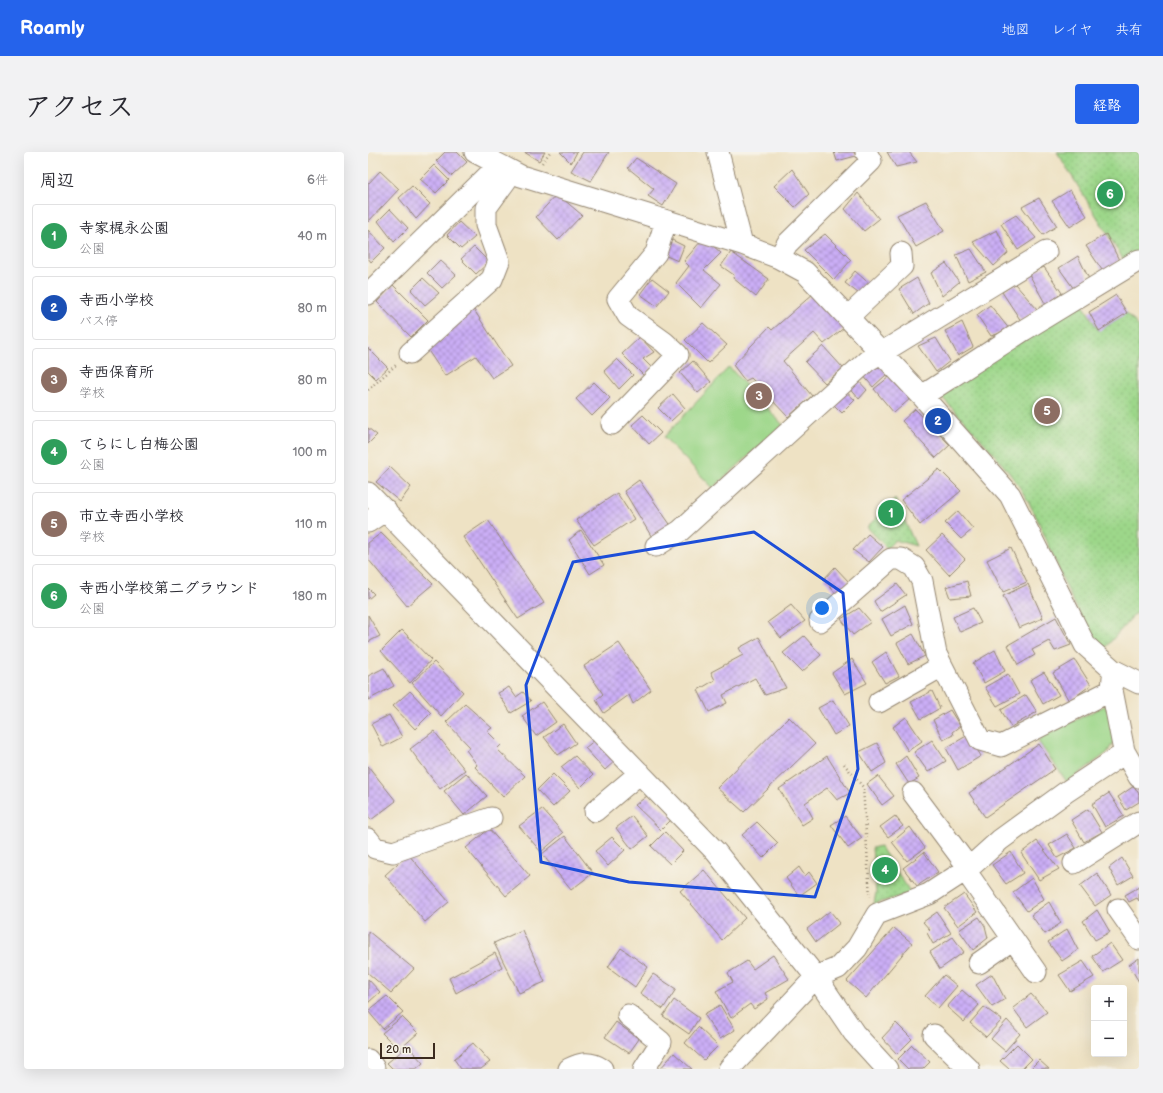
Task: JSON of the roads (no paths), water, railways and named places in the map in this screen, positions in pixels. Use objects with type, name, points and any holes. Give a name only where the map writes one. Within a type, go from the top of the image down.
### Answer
[{"type":"street","points":[[475,152],[506,168],[666,221],[742,244],[779,258],[805,272],[922,396],[1010,495],[1085,644],[1113,670],[1139,683]]},
{"type":"street","points":[[718,152],[742,244]]},
{"type":"street","points":[[779,258],[787,244],[871,161],[866,152]]},
{"type":"street","points":[[368,294],[506,168]]},
{"type":"street","points":[[410,353],[492,279],[499,261],[486,225],[486,208],[506,168]]},
{"type":"street","points":[[612,424],[678,355],[664,342],[628,316],[618,299],[656,253],[666,221]]},
{"type":"street","points":[[656,546],[680,530],[867,360],[881,353],[1046,252]]},
{"type":"street","points":[[848,317],[902,266],[901,253]]},
{"type":"street","points":[[922,396],[1024,330],[1139,260]]},
{"type":"street","points":[[368,493],[716,852],[816,978],[854,1033],[887,1069]]},
{"type":"street","points":[[368,522],[386,510]]},
{"type":"street","points":[[820,621],[891,559],[901,559],[914,567],[922,580],[936,654],[980,740],[1002,746],[1112,690]]},
{"type":"street","points":[[879,702],[942,666]]},
{"type":"street","points":[[1113,670],[1112,690],[1125,753],[1139,777]]},
{"type":"street","points":[[729,1069],[816,978],[838,968],[857,948],[877,914],[929,894],[967,869],[1000,840],[1066,792],[1125,753]]},
{"type":"street","points":[[595,811],[640,773]]},
{"type":"street","points":[[913,793],[967,869],[1036,972]]},
{"type":"street","points":[[370,845],[375,848],[393,852],[491,818]]},
{"type":"street","points":[[1074,863],[1139,822]]},
{"type":"street","points":[[1118,909],[1139,939]]},
{"type":"street","points":[[979,963],[1013,939]]},
{"type":"street","points":[[628,1015],[661,1042],[644,1069]]},
{"type":"street","points":[[934,1035],[969,1069]]},
{"type":"street","points":[[368,1060],[374,1068],[373,1069]]},
{"type":"street","points":[[569,1069],[580,1063],[598,1066],[602,1069]]},
{"type":"place","name":"寺西小学校第二グラウンド","points":[[1110,194]]},
{"type":"place","name":"寺西保育所","points":[[759,396]]},
{"type":"place","name":"市立寺西小学校","points":[[1047,411]]},
{"type":"place","name":"寺西小学校","points":[[938,421]]},
{"type":"place","name":"寺家梶永公園","points":[[891,513]]},
{"type":"place","name":"てらにし白梅公園","points":[[885,870]]}]
